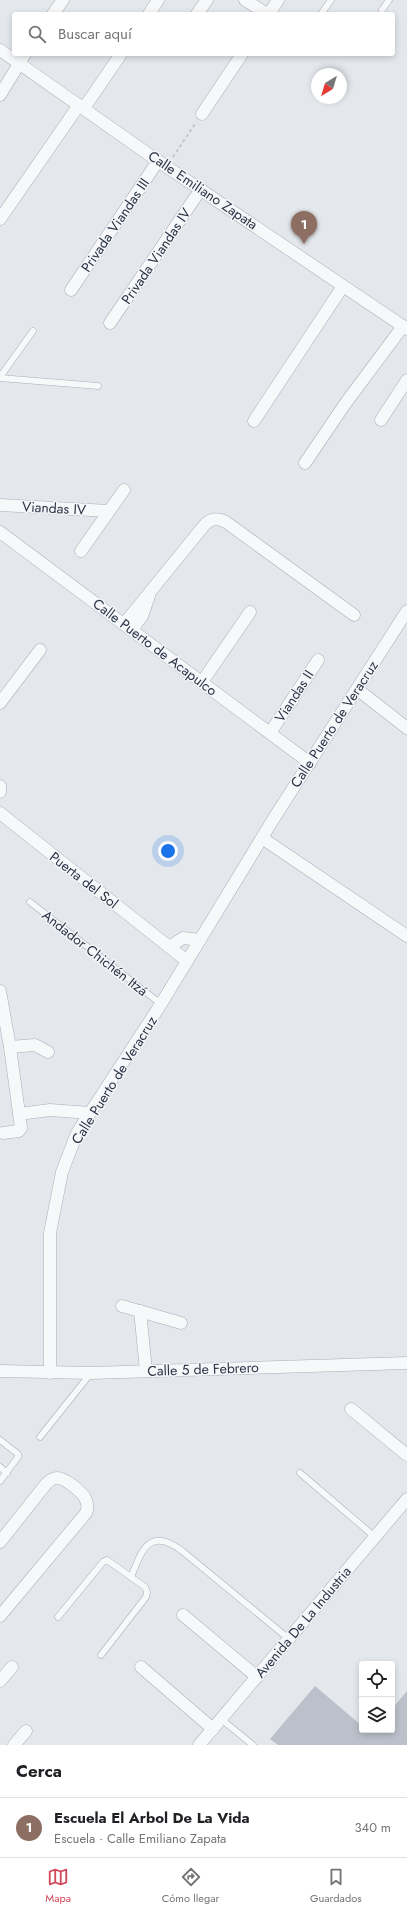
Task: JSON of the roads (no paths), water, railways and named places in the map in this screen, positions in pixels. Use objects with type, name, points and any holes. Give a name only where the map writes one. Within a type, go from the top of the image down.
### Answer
[{"type":"street","points":[[54,12],[63,0]]},
{"type":"street","points":[[149,12],[158,0]]},
{"type":"street","points":[[199,12],[207,0]]},
{"type":"street","points":[[245,0],[265,12]]},
{"type":"street","points":[[269,12],[278,0]]},
{"type":"street","name":"Calle Emiliano Zapata","points":[[0,50],[12,54]]},
{"type":"street","points":[[0,219],[120,56]]},
{"type":"street","points":[[202,114],[241,56]]},
{"type":"street","points":[[0,95],[22,58]]},
{"type":"street","name":"Calle Emiliano Zapata","points":[[22,58],[82,106],[163,164],[405,328]]},
{"type":"street","name":"Privada Viandas III","points":[[71,290],[163,164]]},
{"type":"street","name":"Privada Viandas IV","points":[[110,322],[201,189]]},
{"type":"street","points":[[254,421],[343,286]]},
{"type":"street","points":[[305,463],[345,404],[405,328]]},
{"type":"street","points":[[381,420],[407,380]]},
{"type":"street","points":[[81,551],[124,490]]},
{"type":"street","name":"Viandas IV","points":[[0,505],[109,511]]},
{"type":"street","points":[[128,627],[133,610],[151,592],[202,528],[210,520],[215,518],[226,522],[354,615]]},
{"type":"street","name":"Calle Puerto de Acapulco","points":[[0,532],[310,763]]},
{"type":"street","name":"Calle Puerto de Veracruz","points":[[50,1373],[50,1233],[53,1212],[67,1158],[78,1133],[90,1112],[161,1004],[262,838],[407,611]]},
{"type":"street","points":[[202,682],[250,612]]},
{"type":"street","points":[[0,703],[40,650]]},
{"type":"street","name":"Viandas II","points":[[270,733],[318,660]]},
{"type":"street","points":[[357,689],[407,728]]},
{"type":"street","points":[[0,786],[0,792]]},
{"type":"street","name":"Puerta del Sol","points":[[0,813],[187,961]]},
{"type":"street","points":[[262,838],[407,936]]},
{"type":"street","points":[[168,946],[183,938],[200,940]]},
{"type":"street","points":[[0,991],[10,1047],[21,1128],[19,1131],[3,1133]]},
{"type":"street","points":[[10,1047],[35,1045],[48,1052]]},
{"type":"street","points":[[19,1114],[50,1110],[90,1112]]},
{"type":"street","points":[[122,1306],[181,1323]]},
{"type":"street","points":[[140,1311],[146,1370]]},
{"type":"street","name":"Calle 5 de Febrero","points":[[0,1371],[91,1373],[146,1370],[407,1363]]},
{"type":"street","points":[[351,1409],[407,1455]]},
{"type":"street","points":[[0,1542],[51,1479],[64,1479],[85,1497],[87,1503],[86,1513],[0,1616]]},
{"type":"street","name":"Avenida De La Industria","points":[[199,1745],[407,1499]]},
{"type":"street","points":[[183,1615],[257,1678]]},
{"type":"street","points":[[0,1681],[12,1667]]},
{"type":"street","points":[[141,1667],[213,1729]]},
{"type":"street","points":[[14,1745],[26,1730]]},
{"type":"lane","points":[[322,12],[331,0]]},
{"type":"lane","points":[[382,10],[389,0]]},
{"type":"lane","points":[[0,378],[33,331]]},
{"type":"lane","points":[[0,378],[98,386]]},
{"type":"lane","name":"Andador Chichén Itzá","points":[[30,902],[161,1004]]},
{"type":"lane","points":[[40,1437],[91,1373]]},
{"type":"lane","points":[[0,1440],[18,1455],[17,1460],[0,1482]]},
{"type":"lane","points":[[0,1467],[7,1473]]},
{"type":"lane","points":[[300,1473],[375,1538]]},
{"type":"lane","points":[[131,1577],[142,1550],[149,1543],[162,1540],[168,1542],[181,1550],[289,1639]]},
{"type":"lane","points":[[58,1617],[105,1560],[110,1561],[145,1587],[148,1595],[101,1655]]},
{"type":"lane","points":[[221,1720],[253,1745]]},
{"type":"place","name":"Escuela El Arbol De La Vida","points":[[304,244]]}]
